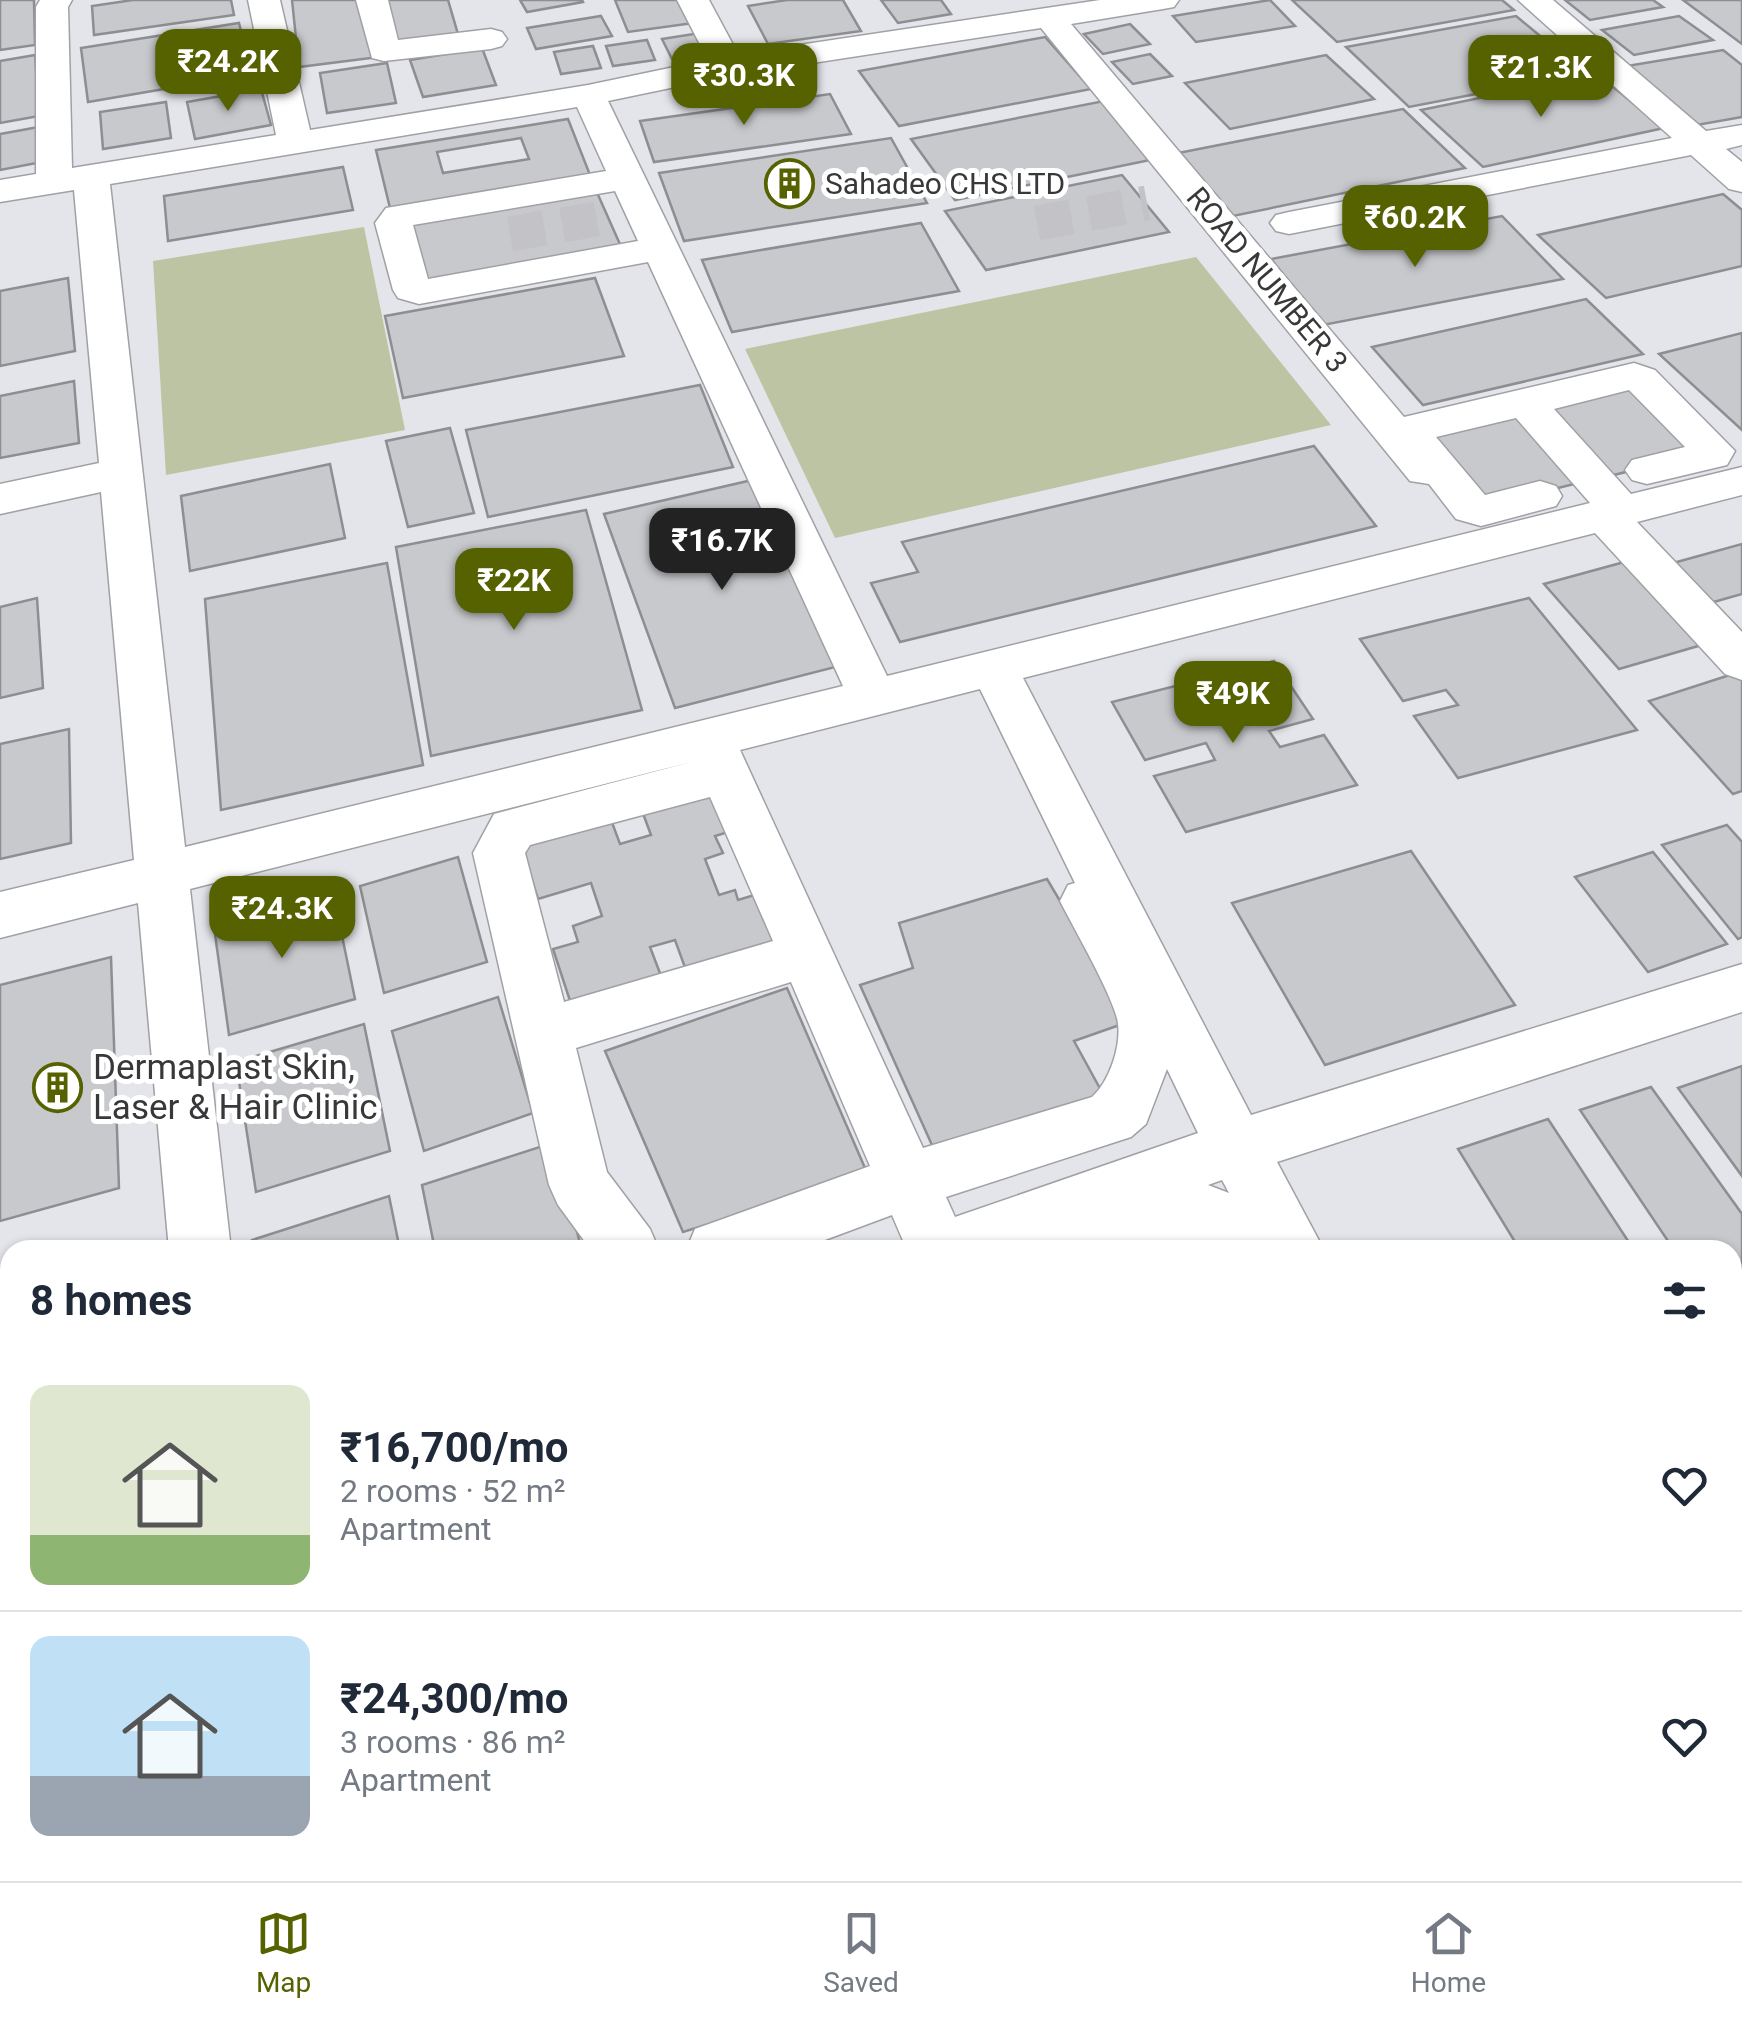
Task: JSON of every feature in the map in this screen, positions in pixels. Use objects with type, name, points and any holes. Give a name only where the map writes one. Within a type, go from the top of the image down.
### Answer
[{"type":"street","points":[[56,0],[52,7],[72,179],[122,473],[199,1240]]},
{"type":"street","points":[[264,0],[296,143]]},
{"type":"street","points":[[372,0],[384,52],[474,27],[515,106]]},
{"type":"street","points":[[693,0],[728,66]]},
{"type":"street","points":[[960,0],[984,30]]},
{"type":"street","points":[[0,191],[588,95],[728,66],[984,30],[1160,0]]},
{"type":"street","points":[[1534,0],[1742,181]]},
{"type":"street","name":"ROAD NUMBER 3","points":[[1050,19],[1484,542]]},
{"type":"street","points":[[588,95],[617,201],[873,698]]},
{"type":"street","points":[[1289,223],[1742,135]]},
{"type":"street","points":[[1153,202],[1196,194]]},
{"type":"street","points":[[617,201],[399,216],[394,223],[412,290],[419,292],[643,251]]},
{"type":"street","points":[[621,1240],[580,1185],[499,853],[512,829],[873,698],[1484,542],[1607,502],[1714,451],[1634,376],[1411,429],[1411,434],[1472,508],[1481,511],[1607,502],[1742,481]]},
{"type":"street","points":[[1525,402],[1742,662]]},
{"type":"street","points":[[0,499],[122,473]]},
{"type":"street","points":[[994,669],[1236,1147],[1287,1240]]},
{"type":"street","points":[[0,915],[162,875],[718,755]]},
{"type":"street","points":[[718,755],[937,1240]]},
{"type":"street","points":[[745,1240],[908,1181],[1110,1118],[1125,1105],[1147,1044],[1147,1020],[1087,901]]},
{"type":"street","points":[[541,1034],[806,954]]},
{"type":"street","points":[[1056,1239],[1236,1147],[1742,988]]},
{"type":"street","points":[[1056,1239],[1201,1211],[1223,1221],[1233,1240]]},
{"type":"green space","points":[[364,227],[405,430],[166,475],[153,261]]},
{"type":"green space","points":[[1196,257],[1331,425],[835,538],[745,349]]},
{"type":"building","points":[[0,0],[34,0],[35,45],[0,50]]},
{"type":"building","points":[[133,0],[231,0],[234,15],[94,35],[92,6]]},
{"type":"building","points":[[292,0],[369,0],[379,57],[299,67]]},
{"type":"building","points":[[376,0],[448,0],[460,41],[390,51]]},
{"type":"building","points":[[520,0],[582,0],[583,2],[527,12]]},
{"type":"building","points":[[615,0],[691,0],[701,22],[628,32]]},
{"type":"building","points":[[787,0],[843,0],[861,31],[768,44],[748,6]]},
{"type":"building","points":[[881,0],[941,0],[951,14],[898,23]]},
{"type":"building","points":[[1270,0],[1295,26],[1196,42],[1173,16]]},
{"type":"building","points":[[1292,0],[1502,0],[1514,10],[1337,42]]},
{"type":"building","points":[[1565,0],[1653,0],[1663,7],[1590,20]]},
{"type":"building","points":[[1683,0],[1742,0],[1742,44]]},
{"type":"building","points":[[601,16],[612,36],[536,49],[527,28]]},
{"type":"building","points":[[1516,16],[1585,73],[1409,107],[1346,47]]},
{"type":"building","points":[[1679,16],[1713,40],[1634,55],[1602,30]]},
{"type":"building","points":[[239,23],[252,74],[88,102],[81,48]]},
{"type":"building","points":[[1130,24],[1150,44],[1103,54],[1084,34]]},
{"type":"building","points":[[706,32],[717,52],[672,59],[662,39]]},
{"type":"building","points":[[1045,37],[1091,89],[899,126],[859,71]]},
{"type":"building","points":[[647,40],[655,60],[613,66],[606,46]]},
{"type":"building","points":[[593,46],[601,68],[561,74],[554,52]]},
{"type":"building","points":[[482,48],[496,85],[423,97],[410,60]]},
{"type":"building","points":[[1723,50],[1742,65],[1742,117],[1697,125],[1627,66]]},
{"type":"building","points":[[1150,54],[1172,76],[1133,84],[1112,62]]},
{"type":"building","points":[[35,55],[39,116],[0,123],[0,61]]},
{"type":"building","points":[[1326,55],[1374,99],[1230,129],[1185,83]]},
{"type":"building","points":[[387,63],[396,103],[327,113],[320,73]]},
{"type":"building","points":[[1597,74],[1664,128],[1483,167],[1421,110]]},
{"type":"building","points":[[261,89],[271,125],[195,139],[187,102]]},
{"type":"building","points":[[830,94],[851,134],[654,162],[640,121]]},
{"type":"building","points":[[1109,100],[1160,158],[955,200],[911,139]]},
{"type":"building","points":[[166,102],[171,138],[103,149],[100,112]]},
{"type":"building","points":[[1403,109],[1465,168],[1233,216],[1178,153]]},
{"type":"building","points":[[568,119],[590,175],[390,208],[376,150]],"holes":[[[521,138],[529,159],[443,173],[437,152]]]},
{"type":"building","points":[[44,126],[47,161],[0,170],[0,134]]},
{"type":"building","name":"Sahadeo CHS LTD","points":[[891,138],[927,203],[684,241],[659,173]]},
{"type":"building","points":[[343,167],[353,210],[168,241],[164,196]]},
{"type":"building","points":[[1122,175],[1169,232],[986,270],[945,211]]},
{"type":"building","points":[[595,188],[623,251],[423,286],[403,220]]},
{"type":"building","points":[[1723,194],[1742,210],[1742,266],[1606,298],[1538,235]]},
{"type":"building","points":[[1502,216],[1563,279],[1323,325],[1271,259]]},
{"type":"building","points":[[921,223],[959,291],[732,332],[702,260]]},
{"type":"building","points":[[68,278],[75,351],[0,366],[0,291]]},
{"type":"building","points":[[595,278],[624,356],[403,398],[385,316]]},
{"type":"building","points":[[1586,299],[1643,354],[1423,405],[1372,347]]},
{"type":"building","points":[[1742,333],[1742,430],[1659,354]]},
{"type":"building","points":[[1638,379],[1711,452],[1609,476],[1537,402]]},
{"type":"building","points":[[74,381],[79,443],[0,458],[0,396]]},
{"type":"building","points":[[700,385],[733,467],[488,517],[466,430]]},
{"type":"building","points":[[1520,409],[1586,481],[1478,508],[1415,433]]},
{"type":"building","points":[[450,428],[474,513],[408,527],[386,441]]},
{"type":"building","points":[[1314,446],[1376,526],[900,642],[871,583],[918,572],[902,542]]},
{"type":"building","points":[[330,464],[345,538],[190,571],[181,496]]},
{"type":"building","points":[[761,478],[847,664],[675,708],[604,514]]},
{"type":"building","points":[[586,510],[642,710],[431,756],[396,547]]},
{"type":"building","points":[[1742,544],[1742,594],[1703,605],[1666,565]]},
{"type":"building","points":[[1628,561],[1705,644],[1619,669],[1544,584]]},
{"type":"building","points":[[387,563],[423,765],[221,810],[205,599]]},
{"type":"building","points":[[37,598],[43,688],[0,698],[0,607]]},
{"type":"building","points":[[1529,598],[1637,730],[1458,778],[1414,716],[1458,705],[1446,690],[1403,701],[1360,639]]},
{"type":"building","points":[[1274,661],[1313,719],[1269,731],[1280,747],[1324,735],[1357,785],[1186,832],[1154,776],[1215,760],[1206,743],[1145,760],[1112,702]]},
{"type":"building","points":[[1736,673],[1742,679],[1742,791],[1733,794],[1649,701]]},
{"type":"building","points":[[69,729],[71,843],[0,859],[0,744]]},
{"type":"building","points":[[716,786],[735,830],[715,836],[723,853],[705,859],[719,895],[735,890],[738,900],[761,893],[782,943],[687,973],[675,940],[650,947],[663,981],[573,1010],[553,949],[578,942],[573,926],[602,916],[591,883],[538,899],[520,844],[610,817],[620,844],[651,835],[641,808]]},
{"type":"building","points":[[1727,825],[1742,842],[1742,937],[1738,939],[1662,845]]},
{"type":"building","points":[[1411,851],[1515,1005],[1325,1065],[1232,903]]},
{"type":"building","points":[[1653,852],[1727,944],[1648,972],[1575,877]]},
{"type":"building","points":[[458,857],[487,962],[384,993],[360,886]]},
{"type":"building","points":[[1047,879],[1131,1021],[1074,1041],[1103,1094],[936,1154],[860,985],[913,968],[899,923]]},
{"type":"building","points":[[332,887],[355,999],[229,1035],[213,920]]},
{"type":"building","name":"Dermaplast Skin, Laser & Hair Clinic","points":[[111,957],[119,1188],[0,1221],[0,985]]},
{"type":"building","points":[[787,988],[868,1175],[683,1232],[605,1051]]},
{"type":"building","points":[[498,997],[533,1113],[424,1151],[392,1031]]},
{"type":"building","points":[[364,1024],[390,1151],[256,1192],[236,1062]]},
{"type":"building","points":[[1742,1066],[1742,1176],[1678,1088]]},
{"type":"building","points":[[1651,1087],[1742,1214],[1742,1240],[1667,1240],[1580,1110]]},
{"type":"building","points":[[1548,1119],[1627,1240],[1514,1240],[1458,1149]]},
{"type":"building","points":[[552,1143],[579,1240],[433,1240],[422,1185]]},
{"type":"building","points":[[389,1196],[398,1240],[252,1240]]},
{"type":"tunnel","points":[[1037,223],[1147,203]]},
{"type":"tunnel","points":[[510,234],[609,217]]},
{"type":"place","name":"Sahadeo CHS LTD","points":[[790,184]]},
{"type":"place","name":"Dermaplast Skin, Laser & Hair Clinic","points":[[58,1087]]}]
